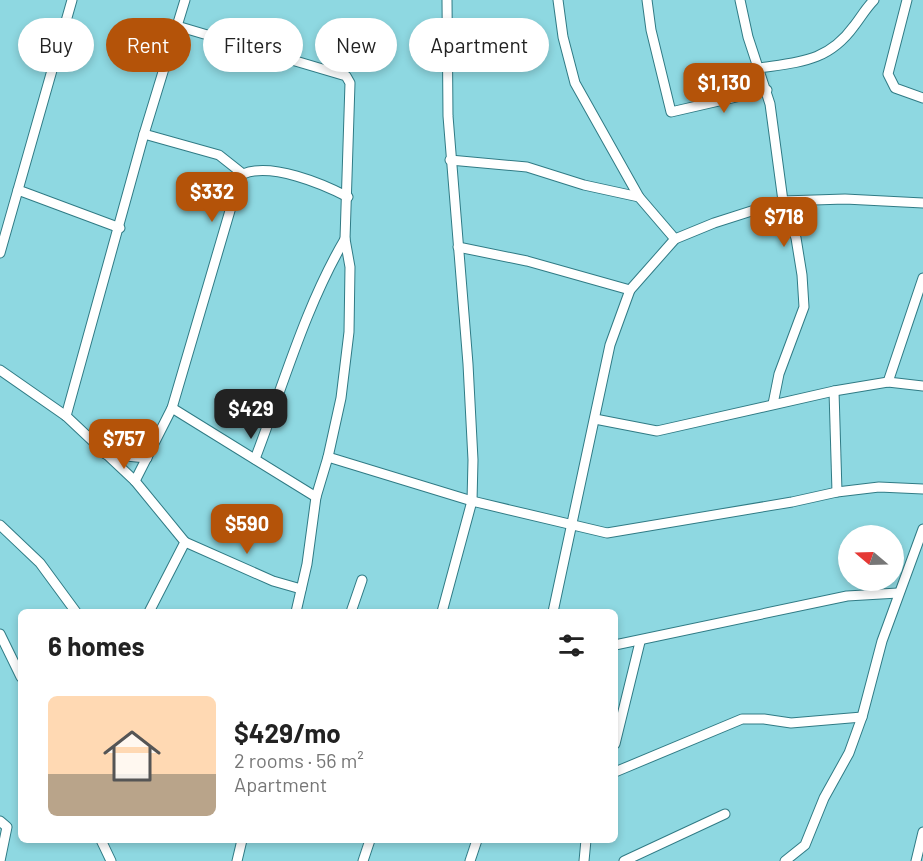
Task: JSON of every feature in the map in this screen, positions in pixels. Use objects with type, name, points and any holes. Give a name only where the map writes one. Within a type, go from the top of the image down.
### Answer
[{"type":"street","points":[[0,254],[72,0]]},
{"type":"street","points":[[179,18],[185,0]]},
{"type":"street","points":[[443,609],[472,501],[473,460],[468,364],[450,160],[447,0]]},
{"type":"street","points":[[558,0],[563,37],[574,83],[639,197],[675,239]]},
{"type":"street","points":[[647,0],[651,30],[671,112],[703,107],[733,97],[766,90]]},
{"type":"street","points":[[740,0],[766,90],[779,158],[783,201],[796,238],[804,307],[779,374],[773,404]]},
{"type":"street","points":[[759,68],[812,60],[822,56],[854,27],[874,0]]},
{"type":"street","points":[[907,0],[888,74],[895,88],[923,98]]},
{"type":"street","points":[[191,30],[348,78],[351,106],[345,239],[350,267],[349,332],[341,398],[328,457],[316,497],[297,609]]},
{"type":"street","points":[[66,416],[163,72]]},
{"type":"street","points":[[144,134],[219,155],[243,174],[272,171],[317,183],[348,197]]},
{"type":"street","points":[[450,160],[527,167],[584,185],[639,197]]},
{"type":"street","points":[[135,482],[172,408],[243,174]]},
{"type":"street","points":[[18,190],[120,228]]},
{"type":"street","points":[[554,609],[610,345],[630,290],[675,239],[714,223],[783,201],[845,199],[923,203]]},
{"type":"street","points":[[255,459],[312,305],[329,266],[345,239]]},
{"type":"street","points":[[458,247],[527,261],[630,290]]},
{"type":"street","points":[[888,382],[923,278]]},
{"type":"street","points":[[0,370],[66,416],[135,482],[185,542],[273,581],[301,589]]},
{"type":"street","points":[[595,419],[657,431],[834,391],[888,382],[923,386]]},
{"type":"street","points":[[834,391],[837,492]]},
{"type":"street","points":[[172,408],[316,497]]},
{"type":"street","points":[[105,454],[147,458]]},
{"type":"street","points":[[328,457],[472,501],[573,526],[616,533],[837,492],[879,486],[923,489]]},
{"type":"street","points":[[0,525],[40,563],[74,609]]},
{"type":"street","points":[[785,861],[805,845],[824,798],[849,753],[862,717],[898,593],[923,529]]},
{"type":"street","points":[[151,609],[185,542]]},
{"type":"street","points":[[352,609],[362,580]]},
{"type":"street","points":[[618,645],[640,642],[848,596],[898,593]]},
{"type":"street","points":[[0,634],[18,671]]},
{"type":"street","points":[[618,732],[640,642]]},
{"type":"street","points":[[618,771],[742,719],[791,723],[862,717]]},
{"type":"street","points":[[624,861],[725,814]]},
{"type":"street","points":[[0,821],[7,827],[0,861]]},
{"type":"street","points":[[916,861],[923,832]]},
{"type":"street","points":[[102,843],[111,861]]},
{"type":"street","points":[[237,861],[241,843]]},
{"type":"street","points":[[363,861],[369,843]]},
{"type":"street","points":[[470,861],[476,843]]},
{"type":"street","points":[[584,861],[586,843]]}]
